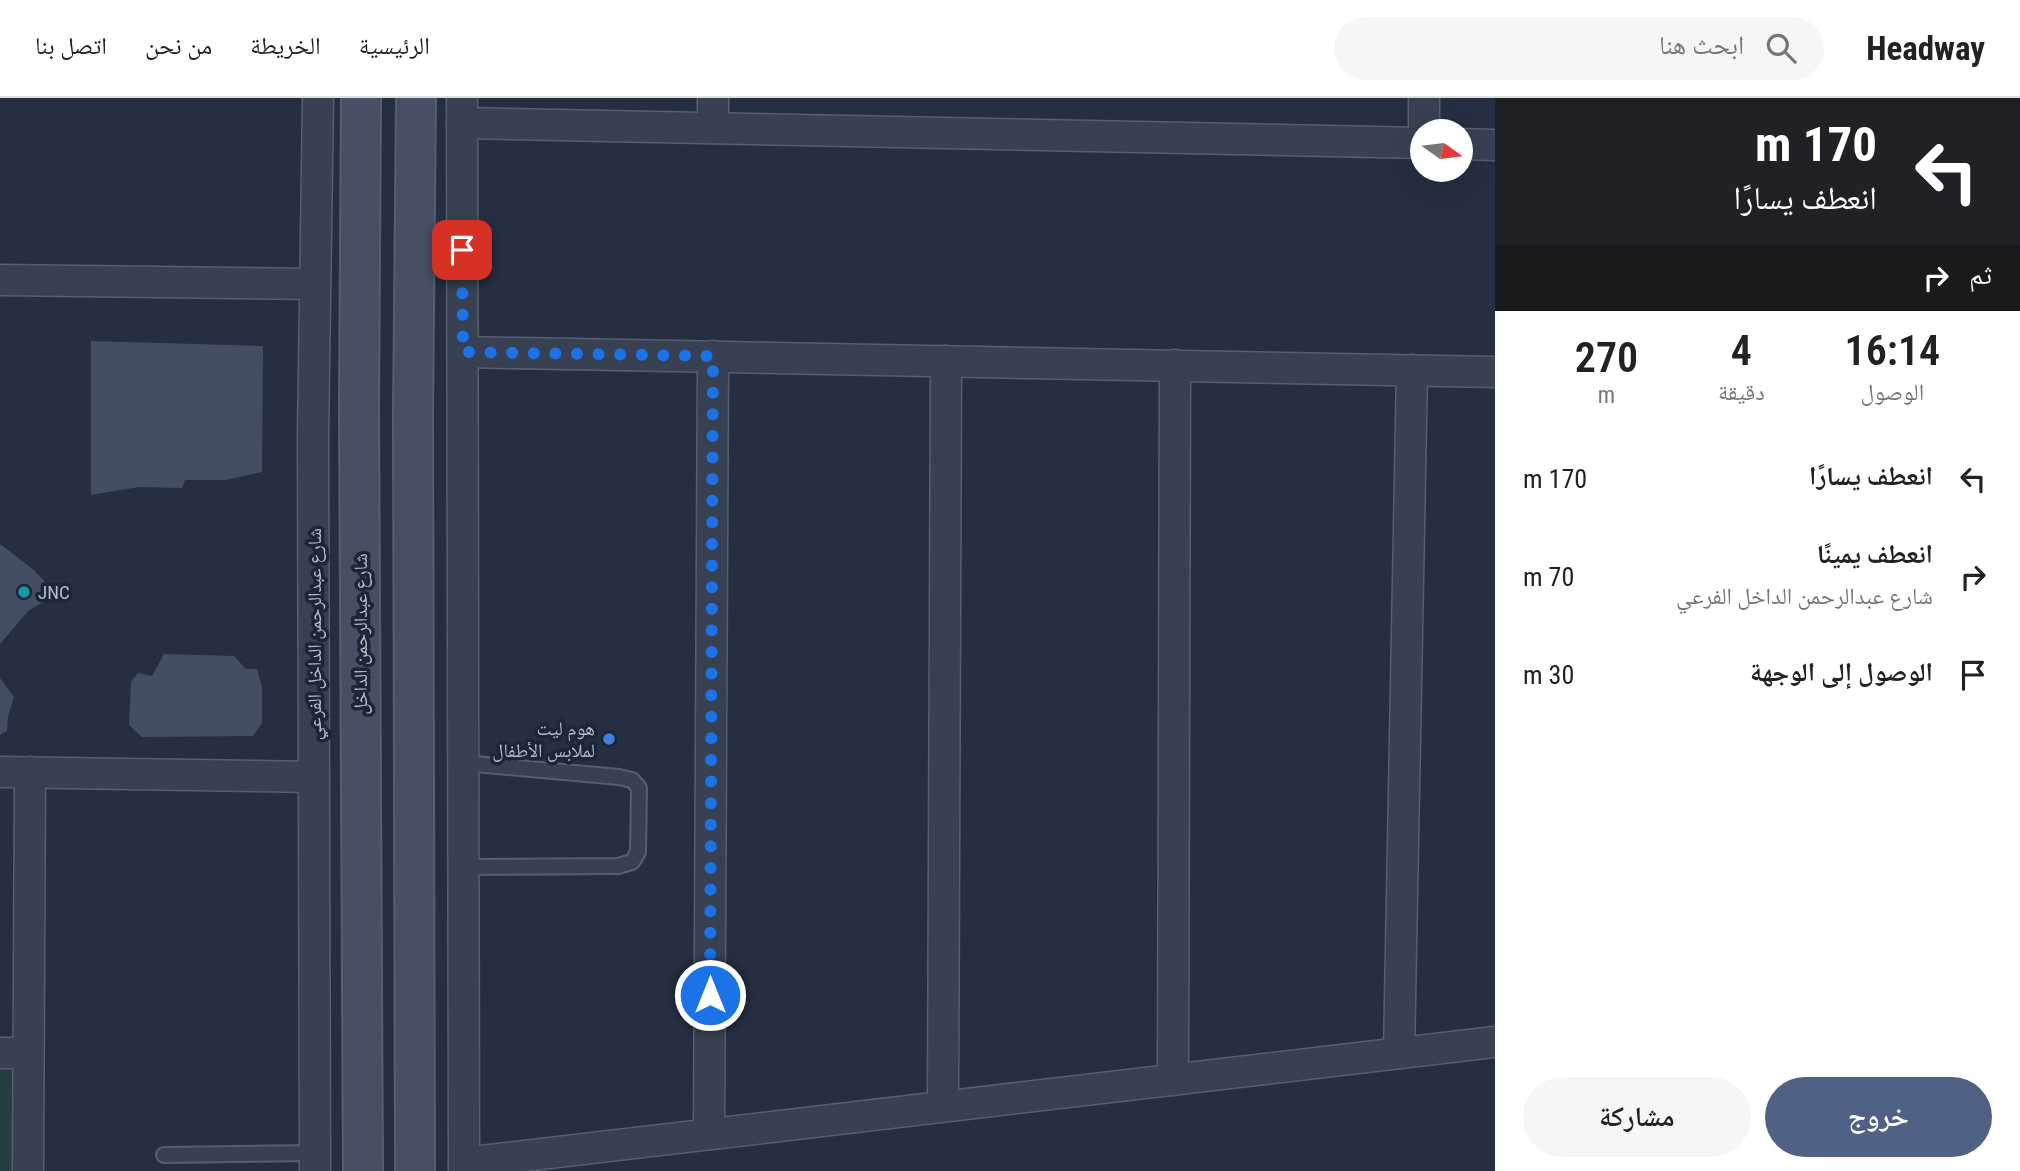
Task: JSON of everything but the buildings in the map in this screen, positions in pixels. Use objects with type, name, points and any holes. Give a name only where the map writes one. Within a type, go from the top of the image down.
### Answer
[{"type":"main road","name":"شارع عبدالرحمن الداخل","points":[[361,98],[359,408],[363,1171]]},
{"type":"main road","points":[[415,98],[415,1171]]},
{"type":"main road","points":[[359,408],[413,413]]},
{"type":"street","name":"شارع عبدالرحمن الداخل الفرعي","points":[[315,1162],[313,436],[318,98]]},
{"type":"street","points":[[713,98],[713,128]]},
{"type":"street","points":[[1424,98],[1424,119]]},
{"type":"street","points":[[1410,144],[713,128],[462,111],[464,1167],[709,1134],[1495,1042]]},
{"type":"street","points":[[1474,144],[1495,145]]},
{"type":"street","points":[[0,280],[315,284]]},
{"type":"street","points":[[463,352],[1495,372]]},
{"type":"street","points":[[709,1134],[713,356]]},
{"type":"street","points":[[943,1107],[946,361]]},
{"type":"street","points":[[1172,1080],[1175,365]]},
{"type":"street","points":[[1399,1053],[1412,370]]},
{"type":"street","points":[[0,772],[314,777]]},
{"type":"street","points":[[28,1171],[14,1053],[30,772]]},
{"type":"lane","points":[[464,763],[619,777],[632,780],[639,788],[638,852],[632,862],[618,866],[464,867]]},
{"type":"lane","points":[[164,1154],[315,1162]]},
{"type":"green space","points":[[0,1063],[19,1063],[18,1171],[0,1171]]},
{"type":"place","name":"JNC","points":[[24,592]]},
{"type":"place","name":"هوم ليت لملابس الأطفال","points":[[609,739]]},
{"type":"route","points":[[462,250],[463,352],[713,356],[710,995]]}]
